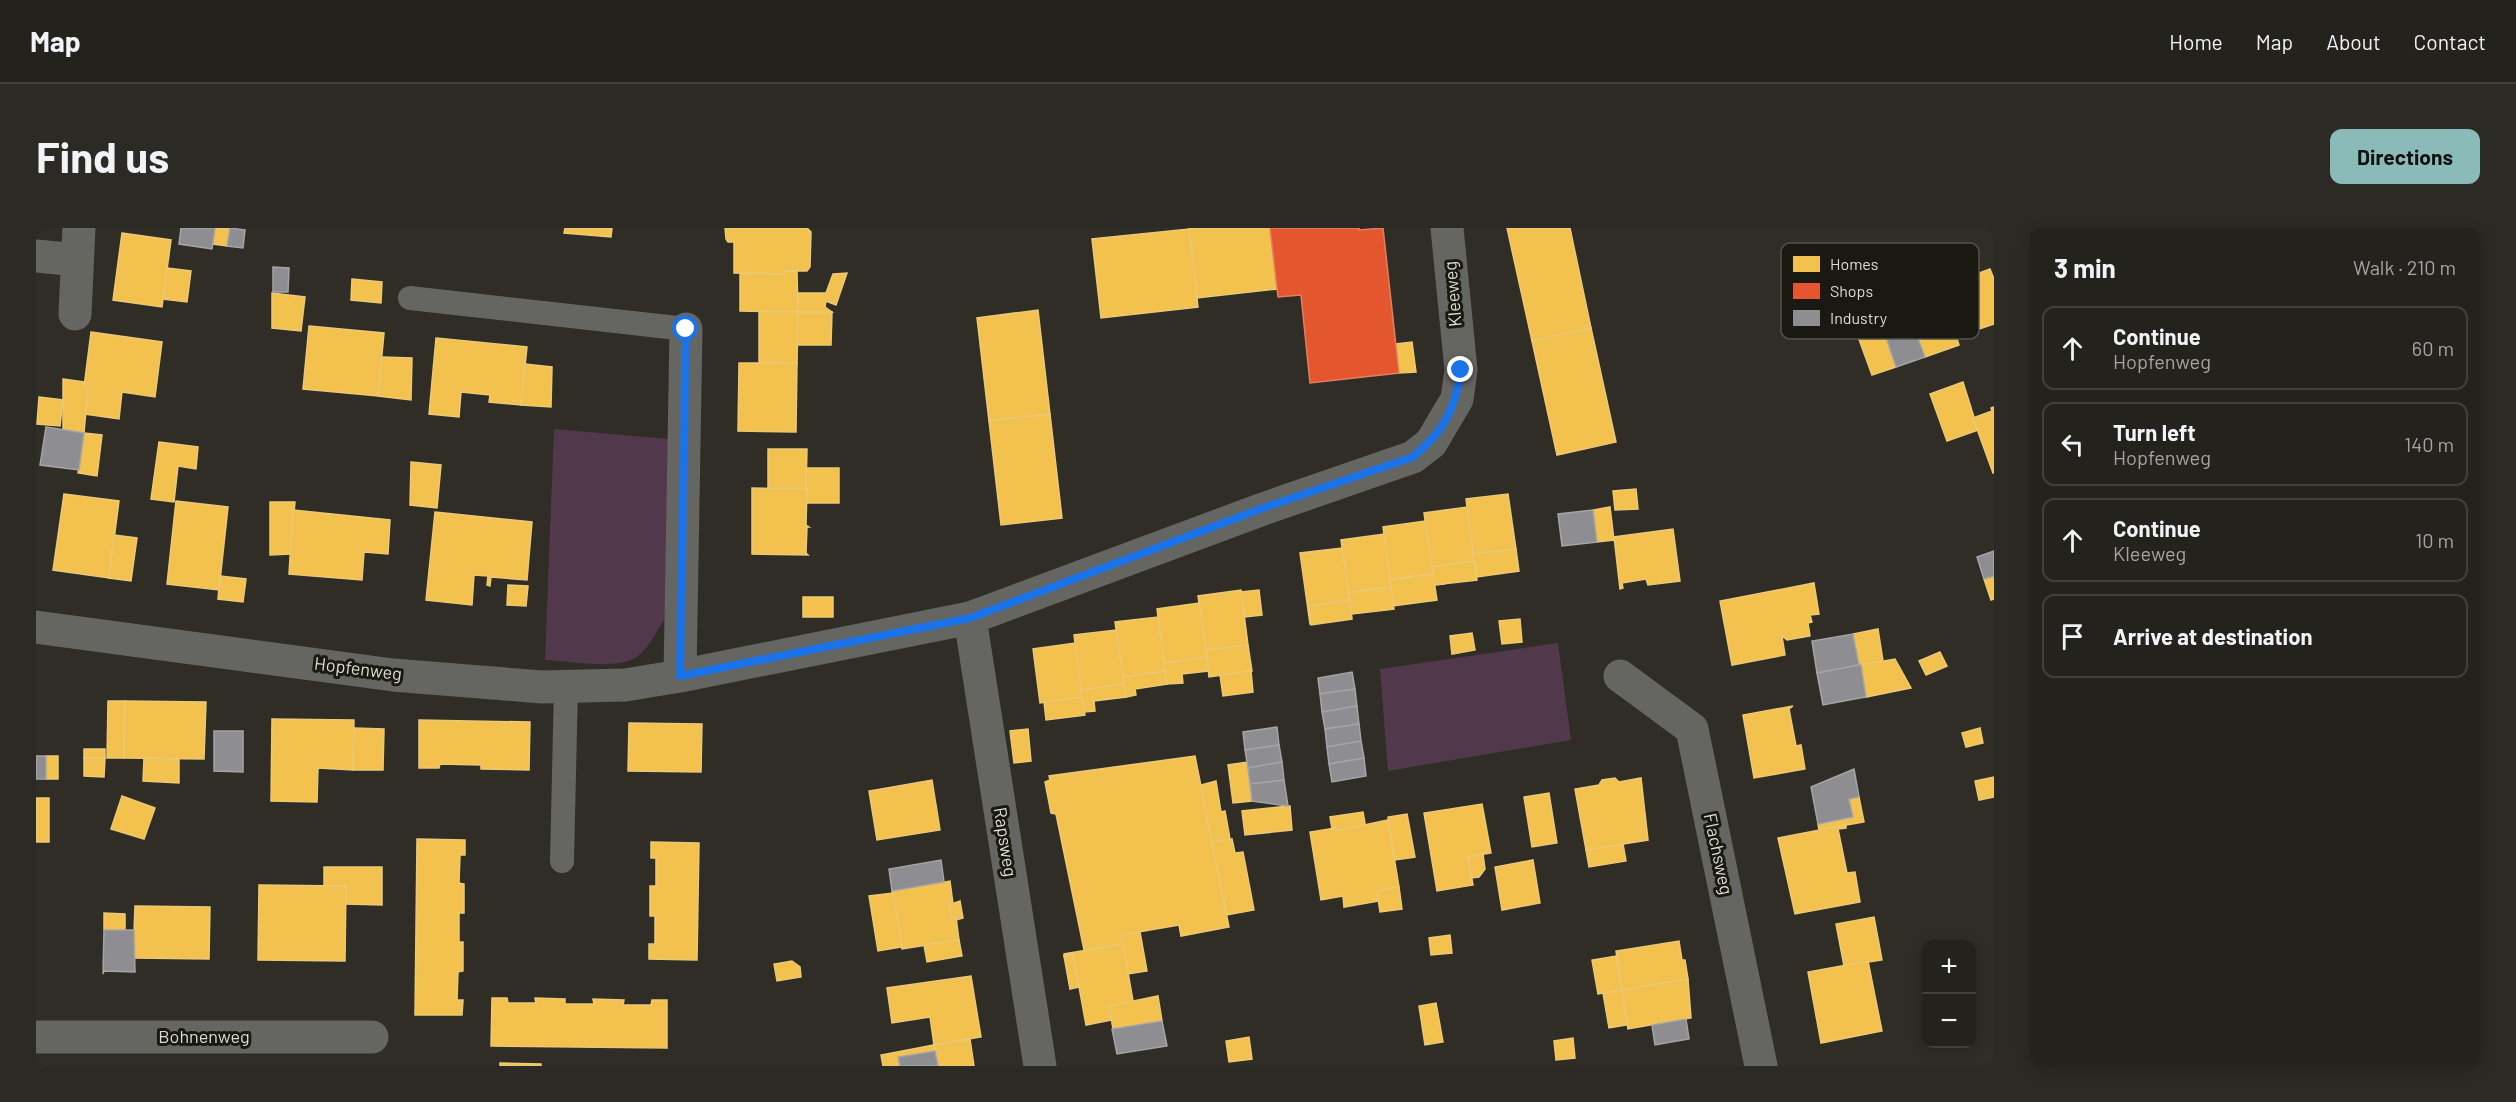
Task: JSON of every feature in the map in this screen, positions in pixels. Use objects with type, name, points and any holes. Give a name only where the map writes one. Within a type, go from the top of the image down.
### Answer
[{"type":"street","points":[[75,314],[79,228]]},
{"type":"street","name":"Kleeweg","points":[[1441,429],[1456,399],[1461,370],[1447,228]]},
{"type":"street","points":[[36,256],[77,260]]},
{"type":"street","points":[[680,676],[686,329]]},
{"type":"street","name":"Hopfenweg","points":[[36,627],[393,675],[542,687],[625,685],[970,618],[1263,508],[1413,457],[1431,442],[1441,429]]},
{"type":"street","name":"Rapsweg","points":[[970,618],[1040,1066]]},
{"type":"street","name":"Flachsweg","points":[[1620,676],[1692,729],[1761,1066]]},
{"type":"street","name":"Bohnenweg","points":[[36,1037],[372,1038]]},
{"type":"lane","points":[[410,298],[686,329]]},
{"type":"lane","points":[[562,861],[566,686]]},
{"type":"shaded area","points":[[554,429],[668,439],[665,618],[646,648],[630,661],[607,664],[545,660]]},
{"type":"shaded area","points":[[1558,643],[1571,740],[1388,771],[1380,669]]},
{"type":"building: Homes","points":[[215,228],[230,228],[227,246],[213,244]]},
{"type":"building: Homes","points":[[565,228],[612,228],[611,237],[564,233]]},
{"type":"building: Homes","points":[[725,228],[807,228],[811,232],[810,267],[807,271],[785,271],[785,274],[734,273],[734,242],[728,242],[726,239]]},
{"type":"building: Homes","points":[[1189,228],[1270,228],[1277,289],[1197,298]]},
{"type":"building: Homes","points":[[1507,228],[1570,228],[1591,328],[1532,341]]},
{"type":"building: Homes","points":[[1189,229],[1198,307],[1101,318],[1092,239]]},
{"type":"building: Homes","points":[[122,233],[171,240],[162,307],[113,300]]},
{"type":"building: Homes","points":[[167,268],[191,271],[187,302],[163,299]]},
{"type":"building: Homes","points":[[1990,269],[1994,279],[1994,324],[1979,329],[1979,273]]},
{"type":"building: Homes","points":[[785,271],[797,271],[798,312],[740,311],[740,273],[785,274]]},
{"type":"building: Homes","points":[[847,273],[836,305],[826,301],[825,307],[832,312],[798,312],[798,293],[826,293],[833,274]]},
{"type":"building: Homes","points":[[352,279],[382,282],[381,303],[351,300]]},
{"type":"building: Homes","points":[[272,293],[305,297],[301,331],[272,328]]},
{"type":"building: Homes","points":[[1038,310],[1050,414],[989,421],[977,318]]},
{"type":"building: Homes","points":[[759,311],[798,312],[797,364],[759,362]]},
{"type":"building: Homes","points":[[798,312],[832,312],[831,345],[797,345]]},
{"type":"building: Homes","points":[[309,326],[384,333],[378,396],[303,389]]},
{"type":"building: Homes","points":[[1591,328],[1616,442],[1557,455],[1532,341]]},
{"type":"building: Homes","points":[[91,332],[162,342],[155,397],[122,392],[119,419],[85,414],[88,388],[84,387]]},
{"type":"building: Homes","points":[[436,338],[527,347],[521,405],[489,402],[490,395],[461,392],[459,417],[429,414]]},
{"type":"building: Homes","points":[[1859,339],[1886,339],[1896,367],[1872,375]]},
{"type":"building: Homes","points":[[1957,339],[1959,345],[1925,357],[1919,341]]},
{"type":"building: Homes","points":[[1412,342],[1416,372],[1399,373],[1396,344]]},
{"type":"building: Homes","points":[[382,357],[412,358],[411,400],[378,396]]},
{"type":"building: Homes","points":[[739,363],[797,363],[796,432],[738,431]]},
{"type":"building: Homes","points":[[525,364],[552,367],[551,407],[521,405]]},
{"type":"building: Homes","points":[[63,379],[84,382],[84,387],[88,388],[84,433],[63,430]]},
{"type":"building: Homes","points":[[1963,382],[1978,430],[1947,441],[1930,394]]},
{"type":"building: Homes","points":[[39,397],[63,400],[60,426],[37,424]]},
{"type":"building: Homes","points":[[1994,407],[1993,473],[1973,418],[1992,411],[1991,408]]},
{"type":"building: Homes","points":[[1050,414],[1062,518],[1001,525],[989,421]]},
{"type":"building: Homes","points":[[84,433],[102,435],[97,476],[78,473]]},
{"type":"building: Homes","points":[[159,442],[198,447],[196,469],[178,466],[174,502],[151,499]]},
{"type":"building: Homes","points":[[768,449],[807,449],[806,489],[768,488]]},
{"type":"building: Homes","points":[[411,462],[441,465],[437,508],[410,505]]},
{"type":"building: Homes","points":[[806,468],[839,468],[839,503],[807,503]]},
{"type":"building: Homes","points":[[752,488],[807,489],[806,525],[809,527],[807,527],[806,553],[808,555],[752,554]]},
{"type":"building: Homes","points":[[1636,489],[1638,509],[1615,510],[1613,491]]},
{"type":"building: Homes","points":[[64,494],[119,501],[109,578],[53,570]]},
{"type":"building: Homes","points":[[1508,494],[1516,549],[1473,554],[1466,499]]},
{"type":"building: Homes","points":[[176,501],[228,507],[219,590],[167,584]]},
{"type":"building: Homes","points":[[270,502],[295,502],[290,554],[270,555]]},
{"type":"building: Homes","points":[[1467,507],[1474,561],[1440,566],[1444,584],[1434,585],[1424,513]]},
{"type":"building: Homes","points":[[1610,507],[1614,540],[1597,542],[1593,510]]},
{"type":"building: Homes","points":[[293,510],[390,520],[388,554],[364,552],[362,580],[289,574]]},
{"type":"building: Homes","points":[[435,512],[532,522],[527,580],[491,577],[490,586],[487,585],[488,576],[474,575],[472,605],[426,600]]},
{"type":"building: Homes","points":[[1425,521],[1433,574],[1399,578],[1402,598],[1392,599],[1383,527]]},
{"type":"building: Homes","points":[[1673,529],[1680,581],[1648,585],[1646,579],[1622,583],[1623,588],[1620,589],[1614,537]]},
{"type":"building: Homes","points":[[1384,534],[1391,587],[1357,591],[1360,610],[1351,611],[1341,540]]},
{"type":"building: Homes","points":[[114,535],[137,538],[131,581],[109,578]]},
{"type":"building: Homes","points":[[1342,548],[1350,600],[1317,605],[1319,623],[1310,624],[1300,553]]},
{"type":"building: Homes","points":[[1516,549],[1519,571],[1477,577],[1473,554]]},
{"type":"building: Homes","points":[[1474,561],[1477,580],[1434,585],[1432,567]]},
{"type":"building: Homes","points":[[1433,574],[1437,600],[1393,606],[1390,580]]},
{"type":"building: Homes","points":[[220,576],[246,579],[243,602],[218,599]]},
{"type":"building: Homes","points":[[1994,576],[1994,599],[1991,600],[1984,579]]},
{"type":"building: Homes","points":[[1814,583],[1819,614],[1810,615],[1812,622],[1808,623],[1810,636],[1787,640],[1782,636],[1785,655],[1732,665],[1720,601]]},
{"type":"building: Homes","points":[[508,585],[528,586],[526,606],[507,605]]},
{"type":"building: Homes","points":[[1391,587],[1394,609],[1352,614],[1348,593]]},
{"type":"building: Homes","points":[[1241,590],[1248,645],[1206,650],[1198,596]]},
{"type":"building: Homes","points":[[1259,590],[1262,615],[1245,617],[1241,592]]},
{"type":"building: Homes","points":[[803,597],[833,597],[833,617],[803,617]]},
{"type":"building: Homes","points":[[1350,600],[1352,619],[1311,625],[1309,606]]},
{"type":"building: Homes","points":[[1199,603],[1207,657],[1164,663],[1157,609]]},
{"type":"building: Homes","points":[[1158,617],[1165,671],[1123,677],[1115,622]]},
{"type":"building: Homes","points":[[1520,619],[1522,642],[1502,644],[1499,621]]},
{"type":"building: Homes","points":[[1878,629],[1883,661],[1859,665],[1853,634]]},
{"type":"building: Homes","points":[[1116,630],[1124,684],[1081,690],[1074,635]]},
{"type":"building: Homes","points":[[1472,633],[1475,650],[1452,654],[1450,636]]},
{"type":"building: Homes","points":[[1075,643],[1082,697],[1040,703],[1033,649]]},
{"type":"building: Homes","points":[[1248,645],[1252,671],[1209,677],[1206,650]]},
{"type":"building: Homes","points":[[1940,652],[1947,666],[1926,675],[1919,661]]},
{"type":"building: Homes","points":[[1207,657],[1208,671],[1182,674],[1183,683],[1167,684],[1164,663]]},
{"type":"building: Homes","points":[[1895,659],[1911,688],[1866,697],[1861,665]]},
{"type":"building: Homes","points":[[1165,671],[1167,684],[1135,689],[1136,695],[1126,697],[1123,677]]},
{"type":"building: Homes","points":[[1251,671],[1253,692],[1223,696],[1220,675]]},
{"type":"building: Homes","points":[[1124,684],[1126,697],[1094,701],[1095,711],[1084,712],[1081,690]]},
{"type":"building: Homes","points":[[1082,697],[1085,715],[1046,720],[1044,702]]},
{"type":"building: Homes","points":[[108,701],[125,701],[124,758],[107,758]]},
{"type":"building: Homes","points":[[125,701],[206,702],[204,759],[124,758]]},
{"type":"building: Homes","points":[[1793,706],[1789,709],[1796,746],[1801,745],[1805,769],[1754,778],[1743,715]]},
{"type":"building: Homes","points":[[272,719],[354,720],[353,770],[318,768],[317,802],[271,801]]},
{"type":"building: Homes","points":[[419,720],[530,722],[529,770],[481,769],[481,765],[440,764],[439,768],[419,768]]},
{"type":"building: Homes","points":[[629,723],[702,724],[701,772],[628,771]]},
{"type":"building: Homes","points":[[354,728],[384,729],[383,770],[353,770]]},
{"type":"building: Homes","points":[[1980,728],[1983,743],[1966,747],[1962,733]]},
{"type":"building: Homes","points":[[1028,729],[1031,761],[1014,763],[1010,731]]},
{"type":"building: Homes","points":[[84,749],[105,749],[105,758],[84,758]]},
{"type":"building: Homes","points":[[46,756],[58,756],[58,779],[46,779]]},
{"type":"building: Homes","points":[[1195,756],[1229,927],[1181,936],[1179,925],[1121,935],[1123,944],[1084,950],[1056,814],[1051,813],[1045,782],[1050,780],[1049,776]]},
{"type":"building: Homes","points":[[84,758],[105,758],[104,777],[84,776]]},
{"type":"building: Homes","points":[[144,758],[179,759],[179,783],[143,781]]},
{"type":"building: Homes","points":[[1247,762],[1252,801],[1233,803],[1228,765]]},
{"type":"building: Homes","points":[[1994,777],[1994,797],[1979,800],[1975,781]]},
{"type":"building: Homes","points":[[1615,778],[1619,782],[1641,778],[1648,840],[1586,850],[1575,789],[1599,785],[1602,780]]},
{"type":"building: Homes","points":[[932,780],[940,830],[877,840],[869,791]]},
{"type":"building: Homes","points":[[1216,781],[1221,812],[1225,811],[1230,839],[1212,843],[1201,785]]},
{"type":"building: Homes","points":[[1549,793],[1557,843],[1532,847],[1524,797]]},
{"type":"building: Homes","points":[[122,796],[155,808],[144,839],[111,829]]},
{"type":"building: Homes","points":[[1859,797],[1864,822],[1819,830],[1818,824],[1853,817],[1849,799]]},
{"type":"building: Homes","points":[[36,798],[49,798],[49,842],[36,842]]},
{"type":"building: Homes","points":[[1482,804],[1491,853],[1468,857],[1473,885],[1437,891],[1424,813]]},
{"type":"building: Homes","points":[[1290,806],[1292,830],[1245,835],[1242,811]]},
{"type":"building: Homes","points":[[1363,812],[1365,823],[1363,826],[1336,831],[1335,828],[1332,829],[1330,817]]},
{"type":"building: Homes","points":[[1407,814],[1415,857],[1395,860],[1388,817]]},
{"type":"building: Homes","points":[[1388,820],[1399,887],[1377,891],[1379,901],[1344,907],[1343,896],[1321,900],[1310,832],[1335,828],[1336,831]]},
{"type":"building: Homes","points":[[1846,825],[1846,828],[1838,829],[1847,873],[1855,872],[1860,902],[1795,914],[1778,838]]},
{"type":"building: Homes","points":[[417,839],[465,840],[465,855],[460,855],[459,883],[464,884],[464,913],[459,913],[459,942],[463,942],[463,971],[458,972],[457,1000],[463,1000],[462,1015],[415,1015]]},
{"type":"building: Homes","points":[[1232,839],[1235,853],[1243,852],[1254,910],[1227,915],[1212,843]]},
{"type":"building: Homes","points":[[651,842],[699,843],[697,960],[649,959],[649,944],[655,944],[655,916],[650,916],[650,886],[656,886],[656,858],[651,858]]},
{"type":"building: Homes","points":[[1623,844],[1626,861],[1589,867],[1586,850]]},
{"type":"building: Homes","points":[[1483,854],[1485,869],[1479,877],[1472,878],[1468,857]]},
{"type":"building: Homes","points":[[1533,860],[1540,903],[1502,910],[1495,867]]},
{"type":"building: Homes","points":[[324,867],[382,867],[382,905],[346,904],[346,886],[324,886]]},
{"type":"building: Homes","points":[[950,881],[953,904],[949,905],[951,917],[956,917],[959,940],[902,949],[892,891]]},
{"type":"building: Homes","points":[[259,885],[346,886],[345,961],[258,960]]},
{"type":"building: Homes","points":[[1399,887],[1402,909],[1380,912],[1377,891]]},
{"type":"building: Homes","points":[[893,893],[902,947],[878,951],[869,896]]},
{"type":"building: Homes","points":[[960,901],[963,918],[956,920],[956,917],[951,917],[949,905]]},
{"type":"building: Homes","points":[[135,906],[210,907],[209,959],[133,958]]},
{"type":"building: Homes","points":[[104,913],[125,914],[125,930],[104,930]]},
{"type":"building: Homes","points":[[1874,917],[1882,960],[1844,966],[1836,924]]},
{"type":"building: Homes","points":[[1140,932],[1147,971],[1128,974],[1121,935]]},
{"type":"building: Homes","points":[[1450,935],[1452,953],[1431,955],[1429,938]]},
{"type":"building: Homes","points":[[959,940],[962,956],[927,962],[924,945]]},
{"type":"building: Homes","points":[[1679,941],[1688,979],[1622,990],[1616,951]]},
{"type":"building: Homes","points":[[1123,944],[1133,1001],[1109,1006],[1112,1020],[1086,1025],[1073,954],[1064,956],[1064,954]]},
{"type":"building: Homes","points":[[1073,954],[1079,987],[1070,989],[1064,956]]},
{"type":"building: Homes","points":[[1616,956],[1622,990],[1598,994],[1592,960]]},
{"type":"building: Homes","points":[[792,961],[800,967],[801,977],[777,981],[774,964]]},
{"type":"building: Homes","points":[[1868,961],[1882,1031],[1821,1043],[1808,972]]},
{"type":"building: Homes","points":[[971,976],[981,1037],[934,1045],[930,1017],[892,1023],[887,988]]},
{"type":"building: Homes","points":[[1688,979],[1691,1018],[1628,1029],[1622,990]]},
{"type":"building: Homes","points":[[1622,990],[1627,1025],[1609,1028],[1603,993]]},
{"type":"building: Homes","points":[[1158,996],[1162,1021],[1113,1029],[1109,1006]]},
{"type":"building: Homes","points":[[492,998],[507,998],[508,1003],[536,1003],[535,998],[565,999],[565,1004],[594,1004],[593,999],[624,1000],[623,1005],[651,1005],[652,1000],[667,1000],[667,1048],[491,1046]]},
{"type":"building: Homes","points":[[1436,1003],[1443,1042],[1425,1045],[1419,1006]]},
{"type":"building: Homes","points":[[1249,1037],[1252,1059],[1229,1062],[1226,1041]]},
{"type":"building: Homes","points":[[1573,1038],[1575,1058],[1556,1060],[1554,1041]]},
{"type":"building: Homes","points":[[970,1039],[974,1066],[938,1066],[934,1045]]},
{"type":"building: Homes","points":[[934,1045],[935,1051],[898,1057],[900,1066],[883,1066],[881,1055]]},
{"type":"building: Homes","points":[[500,1063],[541,1064],[541,1066],[500,1066]]},
{"type":"building: Shops","points":[[1270,228],[1359,228],[1359,230],[1383,228],[1399,373],[1310,383],[1301,295],[1278,297]]},
{"type":"building: Industry","points":[[181,228],[215,228],[212,249],[179,244]]},
{"type":"building: Industry","points":[[230,228],[245,230],[243,248],[227,246]]},
{"type":"building: Industry","points":[[273,267],[289,268],[288,292],[273,292]]},
{"type":"building: Industry","points":[[1886,339],[1918,339],[1925,357],[1896,367]]},
{"type":"building: Industry","points":[[46,427],[84,433],[79,470],[40,465]]},
{"type":"building: Industry","points":[[1593,510],[1597,542],[1562,546],[1558,514]]},
{"type":"building: Industry","points":[[1994,551],[1994,576],[1984,579],[1977,557]]},
{"type":"building: Industry","points":[[1853,634],[1859,665],[1817,673],[1812,641]]},
{"type":"building: Industry","points":[[1861,665],[1866,697],[1823,705],[1817,673]]},
{"type":"building: Industry","points":[[1352,672],[1355,689],[1320,694],[1318,678]]},
{"type":"building: Industry","points":[[1355,689],[1357,706],[1322,712],[1320,694]]},
{"type":"building: Industry","points":[[1357,706],[1359,724],[1325,729],[1322,712]]},
{"type":"building: Industry","points":[[1359,724],[1361,741],[1327,747],[1325,729]]},
{"type":"building: Industry","points":[[1277,727],[1279,745],[1245,750],[1243,732]]},
{"type":"building: Industry","points":[[214,731],[243,731],[243,772],[214,771]]},
{"type":"building: Industry","points":[[1361,741],[1364,758],[1329,764],[1327,747]]},
{"type":"building: Industry","points":[[1279,745],[1282,762],[1248,768],[1245,750]]},
{"type":"building: Industry","points":[[36,756],[46,756],[46,779],[36,779]]},
{"type":"building: Industry","points":[[1364,758],[1366,776],[1332,782],[1329,764]]},
{"type":"building: Industry","points":[[1282,762],[1284,780],[1250,784],[1248,768]]},
{"type":"building: Industry","points":[[1854,769],[1859,797],[1849,799],[1853,817],[1818,824],[1811,787]]},
{"type":"building: Industry","points":[[1284,780],[1288,806],[1252,801],[1250,784]]},
{"type":"building: Industry","points":[[941,860],[944,882],[892,891],[889,869]]},
{"type":"building: Industry","points":[[104,930],[134,930],[135,972],[104,971],[103,974]]},
{"type":"building: Industry","points":[[1686,1019],[1689,1039],[1655,1045],[1652,1025]]},
{"type":"building: Industry","points":[[1162,1021],[1167,1046],[1117,1054],[1112,1029]]},
{"type":"building: Industry","points":[[935,1051],[938,1066],[900,1066],[898,1057]]},
{"type":"route","points":[[686,329],[680,676],[970,618],[1263,508],[1413,457],[1431,442],[1441,429],[1456,399],[1461,370]]}]
